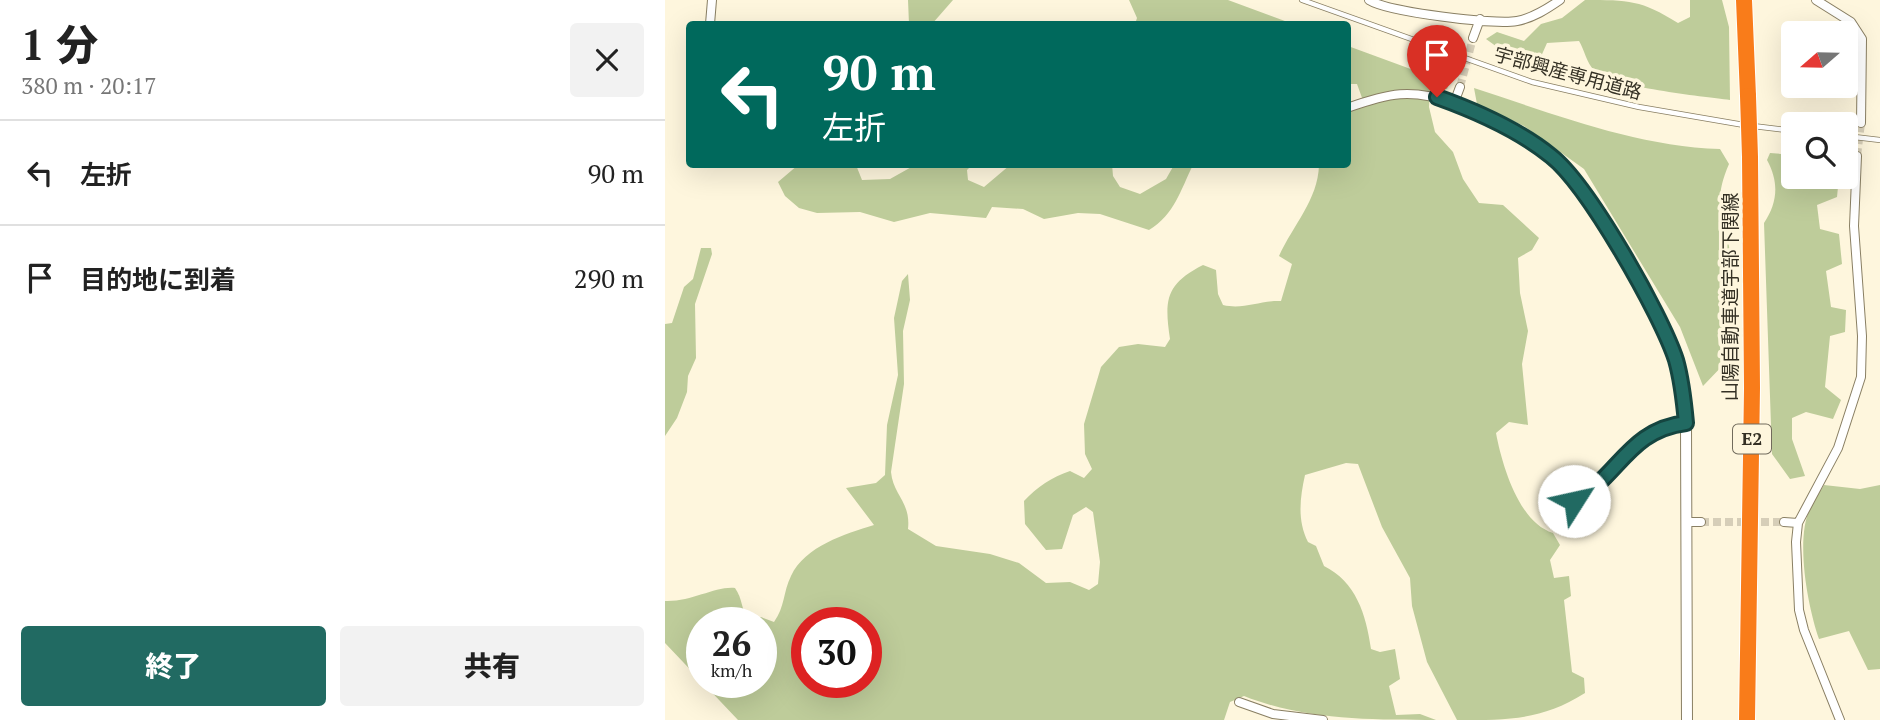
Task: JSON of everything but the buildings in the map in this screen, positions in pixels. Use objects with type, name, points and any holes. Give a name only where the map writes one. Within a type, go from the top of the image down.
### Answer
[{"type":"highway","name":"山陽自動車道宇部下関線","points":[[1744,0],[1750,157],[1752,402],[1747,720]]},
{"type":"street","points":[[710,21],[712,0]]},
{"type":"street","points":[[1369,0],[1393,10],[1513,22],[1528,19],[1560,0]]},
{"type":"street","points":[[1816,0],[1851,22],[1862,39],[1861,123]]},
{"type":"street","points":[[1473,38],[1480,19]]},
{"type":"street","points":[[1454,103],[1460,87]]},
{"type":"street","points":[[1351,107],[1398,93],[1437,97],[1538,146],[1553,157],[1584,193],[1660,323],[1675,359],[1683,388],[1686,423],[1687,720]]},
{"type":"street","points":[[1840,720],[1799,610],[1798,523],[1837,448],[1861,377],[1863,336],[1854,226],[1856,189]]},
{"type":"street","points":[[1574,501],[1601,482],[1631,446],[1653,431],[1686,423]]},
{"type":"street","points":[[1687,522],[1701,522]]},
{"type":"street","points":[[1784,522],[1798,523]]},
{"type":"street","points":[[1239,702],[1273,715],[1323,720]]},
{"type":"lane","name":"宇部興産専用道路","points":[[1302,0],[1532,82],[1639,107],[1781,129]]},
{"type":"lane","points":[[1858,137],[1880,139]]},
{"type":"green space","points":[[908,0],[953,0],[935,21],[909,21]]},
{"type":"green space","points":[[1129,0],[1228,0],[1285,21],[1136,21]]},
{"type":"green space","points":[[1585,0],[1634,3],[1678,23],[1690,17],[1690,0],[1722,0],[1729,27],[1730,100],[1638,86],[1604,76],[1594,70],[1579,41],[1547,43],[1539,61],[1504,52],[1486,39],[1497,32],[1524,41],[1541,24],[1562,18]]},
{"type":"green space","points":[[1351,47],[1427,75],[1451,79],[1447,89],[1430,91],[1429,107],[1435,132],[1453,152],[1463,179],[1479,203],[1503,205],[1539,238],[1532,250],[1518,258],[1520,293],[1528,331],[1522,364],[1528,425],[1509,422],[1496,433],[1508,476],[1522,505],[1531,518],[1553,533],[1560,545],[1550,560],[1554,578],[1569,576],[1571,596],[1564,600],[1572,672],[1584,678],[1585,693],[1554,709],[1525,717],[1457,720],[1427,662],[1412,606],[1410,578],[1382,527],[1358,464],[1346,463],[1305,475],[1301,509],[1305,534],[1308,542],[1316,546],[1324,566],[1344,581],[1358,600],[1371,649],[1380,652],[1395,649],[1400,679],[1389,686],[1396,715],[1420,714],[1436,720],[1363,719],[1314,714],[1290,710],[1244,696],[1230,702],[1224,720],[738,720],[717,698],[777,698],[777,616],[791,576],[797,566],[816,549],[874,525],[846,488],[876,483],[885,475],[887,425],[898,375],[894,318],[902,281],[908,274],[910,300],[903,331],[904,384],[891,472],[907,512],[908,529],[936,546],[990,554],[1019,563],[1046,583],[1070,582],[1089,590],[1098,584],[1100,562],[1093,512],[1086,507],[1073,515],[1062,549],[1046,550],[1025,524],[1024,501],[1057,476],[1070,471],[1084,478],[1092,469],[1085,454],[1084,424],[1101,367],[1119,347],[1138,344],[1165,347],[1170,339],[1167,313],[1170,294],[1181,279],[1203,265],[1216,270],[1218,294],[1223,305],[1281,301],[1292,264],[1279,256],[1310,201],[1319,168],[1351,168],[1351,111],[1365,106],[1357,84],[1351,84]]},
{"type":"green space","points":[[1474,88],[1626,135],[1688,147],[1720,149],[1729,164],[1720,200],[1730,253],[1730,307],[1726,362],[1703,386],[1680,327],[1584,169],[1524,126],[1477,104]]},
{"type":"green space","points":[[1770,153],[1781,154],[1781,189],[1838,189],[1837,197],[1817,205],[1820,229],[1839,234],[1842,264],[1826,271],[1831,307],[1846,310],[1845,332],[1830,336],[1825,387],[1841,400],[1833,419],[1806,412],[1792,418],[1792,439],[1805,476],[1790,479],[1772,454],[1764,223],[1774,200],[1775,184],[1767,160]]},
{"type":"green space","points":[[794,168],[857,168],[862,180],[890,179],[910,168],[969,168],[968,180],[984,187],[1006,168],[1112,168],[1113,176],[1120,187],[1140,194],[1166,179],[1172,168],[1192,168],[1171,209],[1149,230],[1100,214],[1078,213],[1044,219],[1023,209],[992,207],[986,218],[930,213],[894,222],[860,212],[817,213],[799,208],[785,196],[778,182]]},
{"type":"green space","points":[[701,248],[711,248],[712,254],[695,304],[696,358],[688,376],[687,392],[677,418],[665,436],[665,324],[672,323],[684,287],[693,279]]},
{"type":"green space","points":[[1824,485],[1860,489],[1880,485],[1880,669],[1868,670],[1849,631],[1819,639],[1815,626],[1807,592],[1804,538],[1810,508]]},
{"type":"green space","points":[[727,588],[735,588],[743,607],[686,607],[686,665],[665,643],[665,601],[685,599]]},
{"type":"tunnel","points":[[1460,87],[1473,38]]},
{"type":"tunnel","points":[[1858,148],[1861,123]]},
{"type":"tunnel","points":[[1701,522],[1784,522]]},
{"type":"route","points":[[1437,97],[1496,123],[1538,146],[1570,174],[1637,282],[1660,323],[1675,359],[1683,388],[1686,423],[1668,425],[1653,431],[1631,446],[1601,482],[1574,501]]}]
